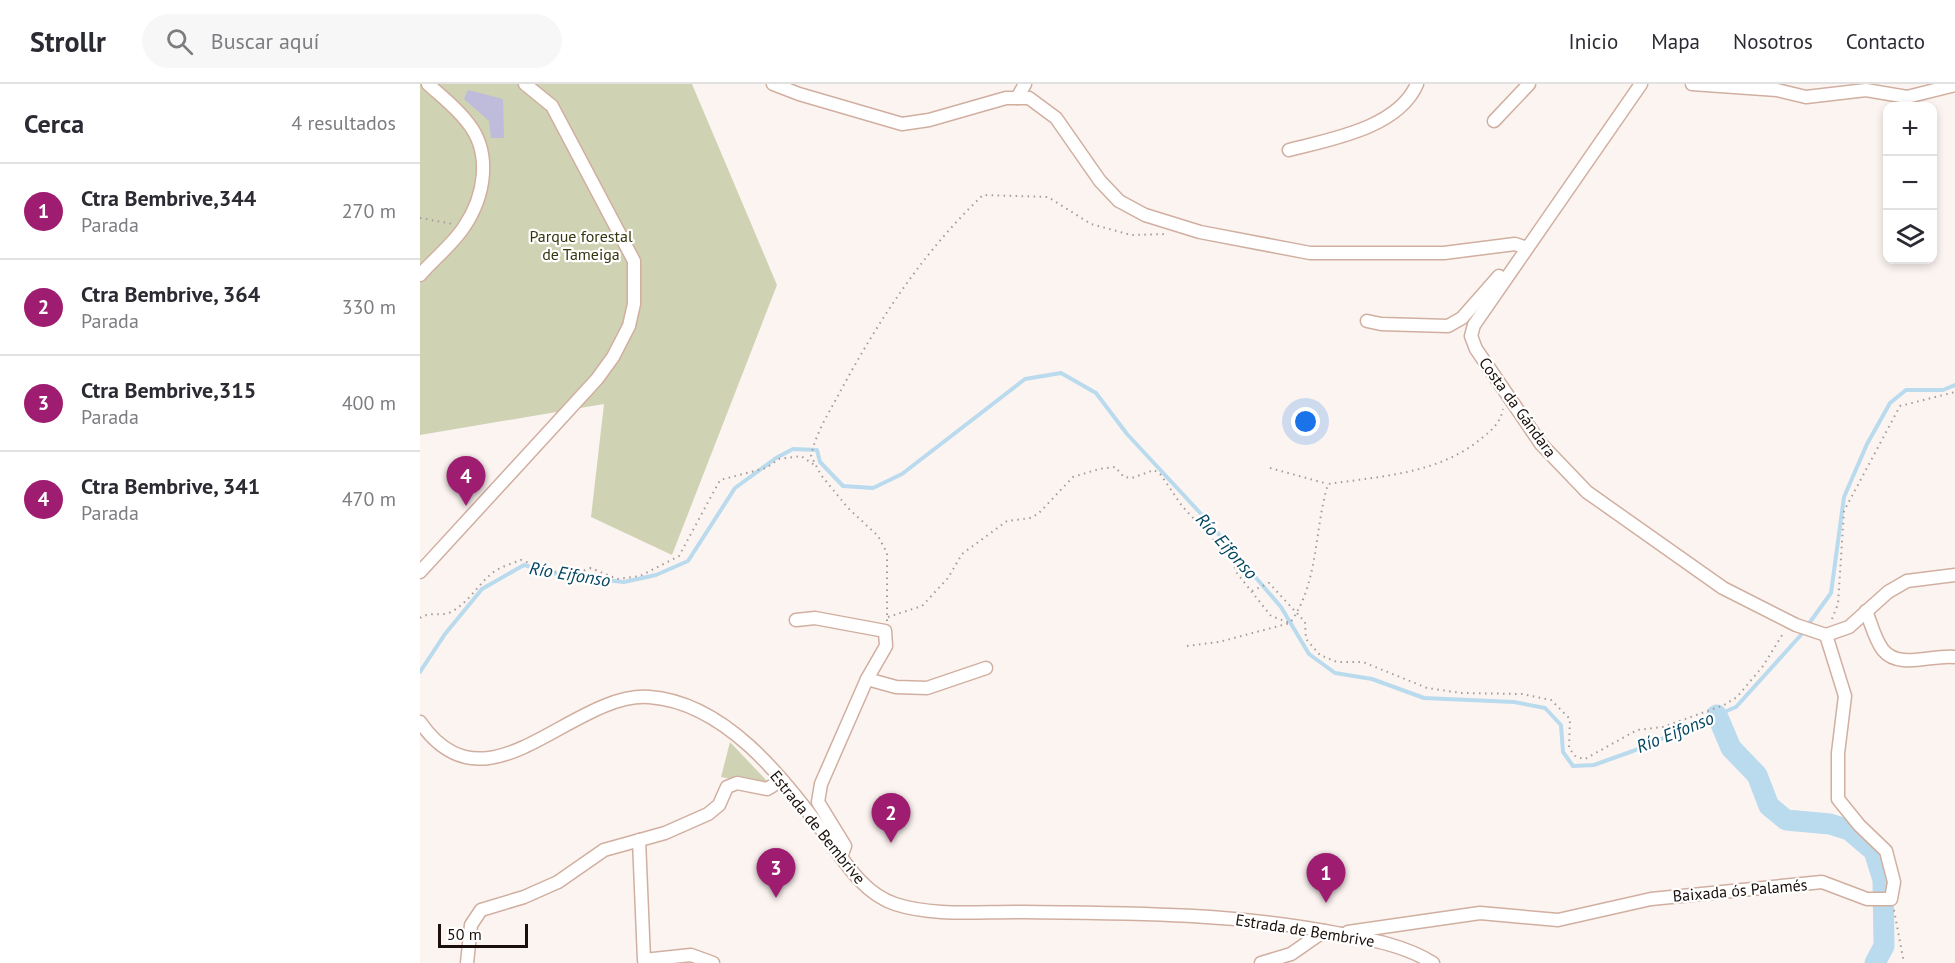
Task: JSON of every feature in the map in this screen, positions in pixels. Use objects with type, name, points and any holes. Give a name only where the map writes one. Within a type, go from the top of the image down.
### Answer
[{"type":"street","points":[[420,275],[464,227],[479,194],[484,162],[480,142],[468,122],[428,84]]},
{"type":"street","points":[[420,572],[597,379],[614,357],[629,326],[634,304],[634,261],[552,106],[525,84]]},
{"type":"street","points":[[773,84],[799,94],[902,124],[929,120],[1006,98],[1029,98],[1056,118],[1100,181],[1119,201],[1145,215],[1180,226],[1310,252],[1444,253],[1515,244],[1527,248]]},
{"type":"street","points":[[1017,98],[1025,84]]},
{"type":"street","points":[[1289,150],[1341,136],[1374,124],[1413,94],[1417,84]]},
{"type":"street","points":[[1494,121],[1529,84]]},
{"type":"street","name":"Costa da Gándara","points":[[1641,84],[1474,325],[1471,336],[1476,349],[1541,444],[1587,492],[1723,588],[1813,632],[1826,634]]},
{"type":"street","points":[[1692,84],[1777,90],[1806,97],[1866,90],[1908,97],[1955,85]]},
{"type":"street","points":[[1366,321],[1381,324],[1448,326],[1462,318],[1503,270],[1514,267]]},
{"type":"street","points":[[1891,899],[1894,882],[1886,851],[1859,825],[1838,799],[1838,753],[1845,696],[1826,634],[1849,627],[1888,592],[1907,581],[1955,575]]},
{"type":"street","points":[[1866,611],[1883,650],[1893,658],[1905,661],[1938,655],[1955,657]]},
{"type":"street","points":[[796,620],[815,618],[885,631],[886,646],[867,679],[821,784],[818,802],[845,846],[841,857]]},
{"type":"street","points":[[867,679],[896,687],[927,688],[986,668]]},
{"type":"street","name":"Estrada de Bembrive","points":[[420,722],[447,749],[465,756],[486,759],[513,753],[597,710],[624,699],[660,699],[692,710],[726,726],[745,741],[782,780],[841,857],[876,895],[908,907],[935,910],[1176,914],[1239,919],[1337,933],[1396,947],[1433,963]]},
{"type":"street","points":[[467,963],[471,925],[481,910],[524,897],[558,882],[604,850],[665,833],[708,814],[719,805],[727,787],[737,783],[767,789],[782,780]]},
{"type":"street","points":[[639,840],[644,960],[691,954],[713,963]]},
{"type":"street","name":"Baixada ós Palamés","points":[[1337,933],[1480,913],[1558,920],[1651,899],[1822,882],[1867,899],[1891,899]]},
{"type":"street","points":[[1261,963],[1291,954],[1324,931]]},
{"type":"path","points":[[885,631],[888,617],[887,553],[878,536],[848,508],[811,456],[814,445],[868,340],[906,283],[953,223],[983,195],[1048,197],[1091,224],[1131,235],[1165,236],[1180,226]]},
{"type":"path","points":[[420,218],[464,227]]},
{"type":"path","points":[[1826,634],[1838,604],[1844,511],[1882,438],[1900,406],[1955,392]]},
{"type":"path","points":[[1270,468],[1328,484],[1434,466],[1469,449],[1499,423],[1503,410],[1498,400]]},
{"type":"path","points":[[420,618],[425,615],[448,614],[468,602],[479,586],[496,570],[521,560],[561,574],[574,575],[591,568],[617,579],[640,576],[679,556],[720,480],[766,468],[779,459],[801,456],[817,467]]},
{"type":"path","points":[[888,617],[922,606],[948,578],[962,554],[1007,521],[1030,519],[1038,514],[1073,477],[1115,467],[1124,477],[1132,478],[1154,470],[1161,475],[1182,506],[1233,561],[1236,572],[1271,616],[1290,623]]},
{"type":"path","points":[[1186,646],[1219,642],[1290,623],[1304,604],[1309,586],[1328,484]]},
{"type":"path","points":[[1252,591],[1269,583],[1296,615],[1305,622],[1306,639],[1320,655],[1337,662],[1363,662],[1426,688],[1461,693],[1522,694],[1551,700],[1570,719],[1569,748],[1576,757],[1586,759],[1637,730],[1663,727],[1724,705],[1737,697],[1763,666],[1793,623]]},
{"type":"path","points":[[1891,899],[1904,963]]},
{"type":"green space","name":"Parque forestal de Tameiga","points":[[420,84],[692,84],[777,285],[672,555],[591,517],[604,404],[420,435]]},
{"type":"green space","points":[[730,742],[767,781],[763,785],[721,777]]},
{"type":"building","points":[[468,90],[503,99],[504,138],[491,138],[489,121],[464,99]]},
{"type":"waterway","name":"Río Eifonso","points":[[420,672],[445,634],[482,589],[524,565],[565,576],[624,582],[656,575],[688,561],[735,488],[776,458],[793,449],[817,450],[820,462],[843,486],[873,488],[902,474],[1025,379],[1061,373],[1096,393],[1127,434],[1203,516],[1281,607],[1309,654],[1335,673],[1372,679],[1424,698],[1514,702],[1545,708],[1561,725],[1563,752],[1573,766],[1594,765],[1736,707],[1800,636],[1831,593],[1844,497],[1867,444],[1890,403],[1906,390],[1943,390],[1955,385]]},
{"type":"waterway","points":[[1717,715],[1731,748],[1757,775],[1769,806],[1786,820],[1830,824],[1849,830],[1874,851],[1883,880],[1884,946],[1875,963]]},
{"type":"place","name":"Ctra Bembrive, 341","points":[[466,506]]},
{"type":"place","name":"Ctra Bembrive, 364","points":[[891,843]]},
{"type":"place","name":"Ctra Bembrive,315","points":[[776,898]]},
{"type":"place","name":"Ctra Bembrive,344","points":[[1326,903]]}]
